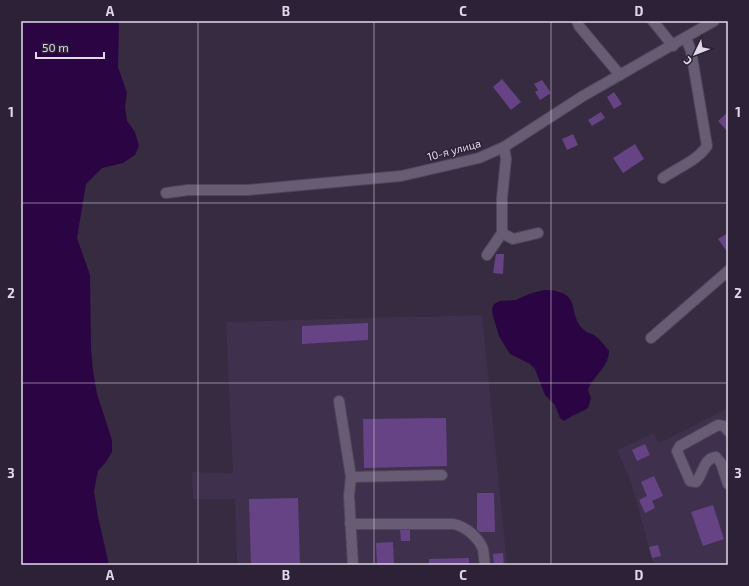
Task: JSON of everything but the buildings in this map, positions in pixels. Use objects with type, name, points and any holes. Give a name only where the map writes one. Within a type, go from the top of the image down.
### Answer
[{"type":"street","points":[[577,21],[579,26],[620,75]]},
{"type":"street","points":[[652,21],[673,46]]},
{"type":"street","name":"10-я улица","points":[[166,193],[188,190],[248,190],[401,176],[479,158],[504,147],[583,96],[673,46],[714,21]]},
{"type":"street","points":[[663,178],[690,162],[707,146],[691,51],[686,38]]},
{"type":"street","points":[[487,254],[502,233],[502,198],[506,159],[504,147]]},
{"type":"street","points":[[502,233],[513,239],[538,233]]},
{"type":"street","points":[[650,338],[728,271]]},
{"type":"street","points":[[339,401],[351,477],[349,496],[353,565]]},
{"type":"street","points":[[728,431],[724,426],[718,425],[680,446],[677,451],[690,481],[696,482],[707,462],[716,457],[721,463],[728,484]]},
{"type":"street","points":[[351,477],[442,474]]},
{"type":"street","points":[[350,524],[454,524],[462,526],[468,530],[482,548],[485,565]]},
{"type":"shaded area","points":[[21,21],[119,21],[118,67],[127,93],[125,107],[127,121],[135,132],[139,146],[135,155],[123,163],[102,168],[86,184],[77,238],[90,275],[91,349],[93,371],[97,394],[112,440],[112,452],[98,471],[94,491],[98,517],[109,565],[21,565]]},
{"type":"shaded area","points":[[544,290],[553,290],[565,294],[571,302],[581,327],[594,335],[609,351],[604,367],[593,380],[588,390],[591,398],[588,408],[564,421],[560,418],[555,405],[545,395],[535,369],[530,364],[510,354],[499,336],[493,316],[492,309],[494,304],[500,301],[516,300],[529,294]]},
{"type":"shaded area","points":[[482,315],[507,565],[237,565],[235,499],[193,499],[192,472],[233,473],[226,322]]},
{"type":"shaded area","points":[[728,408],[728,565],[654,565],[631,482],[617,450],[654,433],[659,443]]}]
